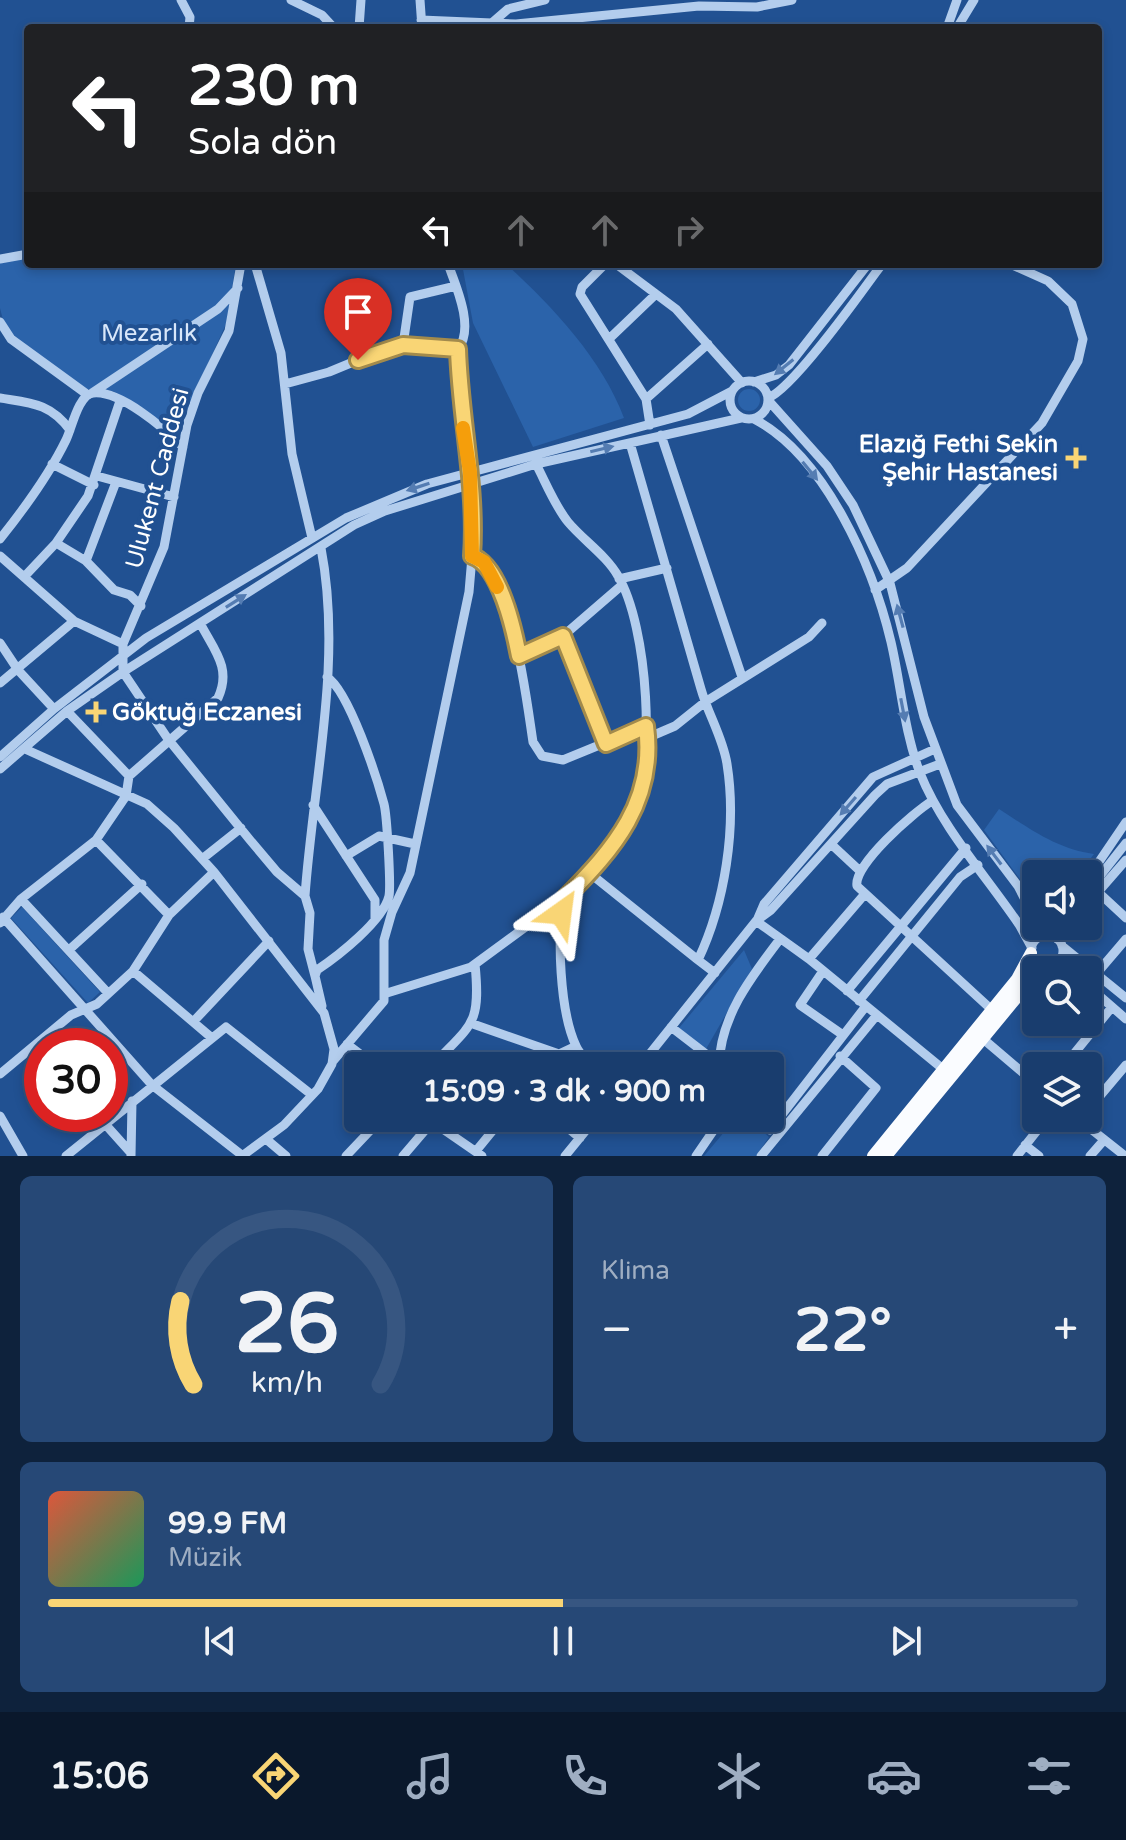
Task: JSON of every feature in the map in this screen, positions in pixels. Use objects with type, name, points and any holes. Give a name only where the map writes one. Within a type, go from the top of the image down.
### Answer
[{"type":"main road","points":[[873,1156],[1017,979],[1031,951]]},
{"type":"main road","points":[[887,1156],[1022,993]]},
{"type":"street","points":[[181,0],[190,17],[189,24]]},
{"type":"street","points":[[291,0],[322,15],[330,24]]},
{"type":"street","points":[[359,24],[361,0]]},
{"type":"street","points":[[420,0],[421,24],[589,19],[685,4],[757,7],[792,0]]},
{"type":"street","points":[[493,22],[508,9],[545,0]]},
{"type":"street","points":[[948,24],[957,0]]},
{"type":"street","points":[[959,24],[974,0]]},
{"type":"street","points":[[0,259],[24,255]]},
{"type":"street","name":"Ulukent Caddesi","points":[[123,672],[123,644],[164,547],[183,447],[198,393],[229,331],[241,268]]},
{"type":"street","points":[[256,268],[281,353],[292,454],[312,538]]},
{"type":"street","points":[[200,623],[223,665],[226,681],[218,698],[129,776],[126,796],[96,840],[21,899],[2,920],[152,1085],[243,1156],[266,1139],[312,1095],[333,1061],[373,1016],[387,993],[384,940],[392,912],[410,873],[469,592],[472,556],[470,478],[459,399],[458,349],[464,326],[449,268]]},
{"type":"street","points":[[601,268],[582,287],[580,294],[646,399],[650,425]]},
{"type":"street","points":[[621,268],[676,309],[742,383]]},
{"type":"street","points":[[0,769],[67,711],[123,672],[354,525],[470,478],[688,414],[742,383],[776,375],[789,365],[865,268]]},
{"type":"street","points":[[754,419],[764,412],[768,399],[778,393],[798,371],[879,268]]},
{"type":"street","points":[[875,590],[890,583],[1042,423],[1078,361],[1081,327],[1072,304],[1048,281],[1019,268]]},
{"type":"street","points":[[403,345],[410,297],[456,286]]},
{"type":"street","points":[[0,539],[52,464],[90,394],[218,309],[239,287]]},
{"type":"street","points":[[610,338],[656,294]]},
{"type":"street","points":[[0,322],[11,339],[90,394],[120,401],[164,428],[183,447]]},
{"type":"street","points":[[646,399],[708,344]]},
{"type":"street","points":[[285,384],[403,345],[458,349]]},
{"type":"street","points":[[754,382],[764,389],[768,399],[827,466],[853,505],[890,583],[935,749],[957,805],[1022,894]]},
{"type":"street","points":[[732,391],[730,403],[741,418]]},
{"type":"street","points":[[0,398],[30,400],[43,405],[70,430]]},
{"type":"street","points":[[24,577],[56,543],[96,480],[120,401]]},
{"type":"street","points":[[2,753],[121,656],[312,538],[387,498],[661,435],[741,418],[754,419],[777,431],[815,475],[848,525],[875,590],[891,641],[915,756],[932,801],[978,865],[1034,956]]},
{"type":"street","points":[[661,435],[742,677]]},
{"type":"street","points":[[630,443],[705,702],[727,760],[731,803],[727,852],[712,929],[698,960]]},
{"type":"street","points":[[52,464],[96,480],[174,497]]},
{"type":"street","points":[[387,993],[453,975],[475,964],[565,898],[631,822],[645,776],[644,679],[633,621],[620,582],[566,519],[536,464]]},
{"type":"street","points":[[86,561],[116,482]]},
{"type":"street","points":[[56,543],[86,561],[114,590],[130,595],[141,606]]},
{"type":"street","points":[[321,548],[328,586],[327,677],[305,896],[310,913],[308,949],[334,1049],[333,1061]]},
{"type":"street","points":[[0,556],[74,621],[123,644]]},
{"type":"street","points":[[472,556],[484,562],[508,608],[533,742],[542,756],[563,760],[646,726]]},
{"type":"street","points":[[519,656],[563,636],[620,582],[667,568]]},
{"type":"street","points":[[0,683],[74,621]]},
{"type":"street","points":[[647,738],[675,726],[742,677],[809,637],[822,623]]},
{"type":"street","points":[[563,636],[606,744]]},
{"type":"street","points":[[0,643],[18,670],[54,709]]},
{"type":"street","points":[[123,672],[168,739],[277,872],[305,896]]},
{"type":"street","points":[[315,976],[317,970],[375,919],[389,898],[384,805],[349,708],[335,682],[327,677]]},
{"type":"street","points":[[67,711],[129,776]]},
{"type":"street","points":[[25,749],[147,804],[214,872],[324,1013]]},
{"type":"street","points":[[651,1052],[756,921],[764,904],[873,777],[935,749]]},
{"type":"street","points":[[756,921],[771,910],[887,784],[940,764]]},
{"type":"street","points":[[932,801],[891,836],[860,871],[856,880],[864,895],[992,1010]]},
{"type":"street","points":[[313,805],[375,900],[375,919]]},
{"type":"street","points":[[1100,860],[1126,822]]},
{"type":"street","points":[[202,859],[241,828]]},
{"type":"street","points":[[346,856],[373,838],[387,836],[415,844]]},
{"type":"street","points":[[96,840],[169,915]]},
{"type":"street","points":[[1102,877],[1126,843]]},
{"type":"street","points":[[831,844],[860,871]]},
{"type":"street","points":[[847,991],[966,848]]},
{"type":"street","points":[[784,1112],[843,1035],[911,937],[960,877],[978,865]]},
{"type":"street","points":[[1102,883],[1124,865]]},
{"type":"street","points":[[587,871],[715,973]]},
{"type":"street","points":[[0,1074],[71,1015],[85,1011],[133,971],[169,915],[214,872]]},
{"type":"street","points":[[70,949],[142,884]]},
{"type":"street","points":[[809,959],[864,895]]},
{"type":"street","points":[[565,898],[561,913],[561,957],[576,1046],[580,1052]]},
{"type":"street","points":[[21,899],[107,992]]},
{"type":"street","points":[[1102,900],[1126,918]]},
{"type":"street","points":[[756,921],[809,959],[943,1069]]},
{"type":"street","points":[[720,1052],[723,1030],[754,973],[780,939]]},
{"type":"street","points":[[1102,967],[1126,939]]},
{"type":"street","points":[[1031,951],[1051,940]]},
{"type":"street","points":[[1054,940],[1075,956]]},
{"type":"street","points":[[193,1022],[269,941]]},
{"type":"street","points":[[446,1052],[473,1024],[478,995],[475,964]]},
{"type":"street","points":[[133,971],[212,1038]]},
{"type":"street","points":[[823,971],[800,1005],[843,1035]]},
{"type":"street","points":[[1102,977],[1126,998]]},
{"type":"street","points":[[1102,998],[1126,1019]]},
{"type":"street","points":[[1075,1052],[1112,1007]]},
{"type":"street","points":[[761,1156],[840,1056],[877,1015]]},
{"type":"street","points":[[473,1024],[553,1052]]},
{"type":"street","points":[[128,1104],[226,1027],[312,1095]]},
{"type":"street","points":[[671,1027],[703,1052]]},
{"type":"street","points":[[982,1038],[1022,1072]]},
{"type":"street","points":[[347,1044],[358,1052]]},
{"type":"street","points":[[563,1052],[576,1046]]},
{"type":"street","points":[[822,1156],[876,1088],[840,1056]]},
{"type":"street","points":[[1102,1093],[1126,1065]]},
{"type":"street","points":[[131,1154],[132,1101]]},
{"type":"street","points":[[0,1116],[18,1153]]},
{"type":"street","points":[[66,1156],[95,1132]]},
{"type":"street","points":[[112,1132],[131,1154]]},
{"type":"street","points":[[346,1156],[369,1132]]},
{"type":"street","points":[[403,1156],[421,1132]]},
{"type":"street","points":[[447,1132],[479,1154],[494,1132]]},
{"type":"street","points":[[573,1132],[580,1138]]},
{"type":"street","points":[[565,1156],[585,1132]]},
{"type":"street","points":[[696,1156],[712,1132]]},
{"type":"street","points":[[1017,1156],[1036,1132]]},
{"type":"street","points":[[1094,1132],[1125,1156]]},
{"type":"street","points":[[266,1139],[286,1156]]},
{"type":"street","points":[[1090,1156],[1104,1140]]},
{"type":"street","points":[[1025,1145],[1039,1156]]},
{"type":"green space","name":"Mezarlık","points":[[24,258],[24,268],[235,268],[226,324],[177,432],[113,391],[87,389],[6,332],[0,308],[0,261]]},
{"type":"green space","points":[[463,268],[510,268],[558,316],[589,354],[624,418],[533,447],[473,323]]},
{"type":"green space","points":[[749,389],[757,392],[760,400],[757,408],[749,411],[741,408],[738,400],[741,392]]},
{"type":"green space","points":[[999,809],[1056,843],[1094,854],[1090,860],[1022,860],[1022,882],[984,830]]},
{"type":"green space","points":[[22,907],[100,992],[88,1003],[11,918]]},
{"type":"green space","points":[[744,950],[752,969],[706,1049],[679,1028]]},
{"type":"green space","points":[[724,1132],[763,1132],[769,1137],[756,1156],[704,1156]]},
{"type":"slow traffic","points":[[463,428],[470,472],[472,556],[484,562],[497,587]]},
{"type":"place","name":"Elazığ Fethi Sekin Şehir Hastanesi","points":[[1076,458]]},
{"type":"place","name":"Göktuğ Eczanesi","points":[[96,712]]},
{"type":"route","points":[[358,360],[403,345],[458,349],[459,399],[470,472],[472,556],[484,562],[508,608],[519,656],[563,636],[606,744],[646,726],[645,776],[631,822],[565,898],[561,913]]}]
